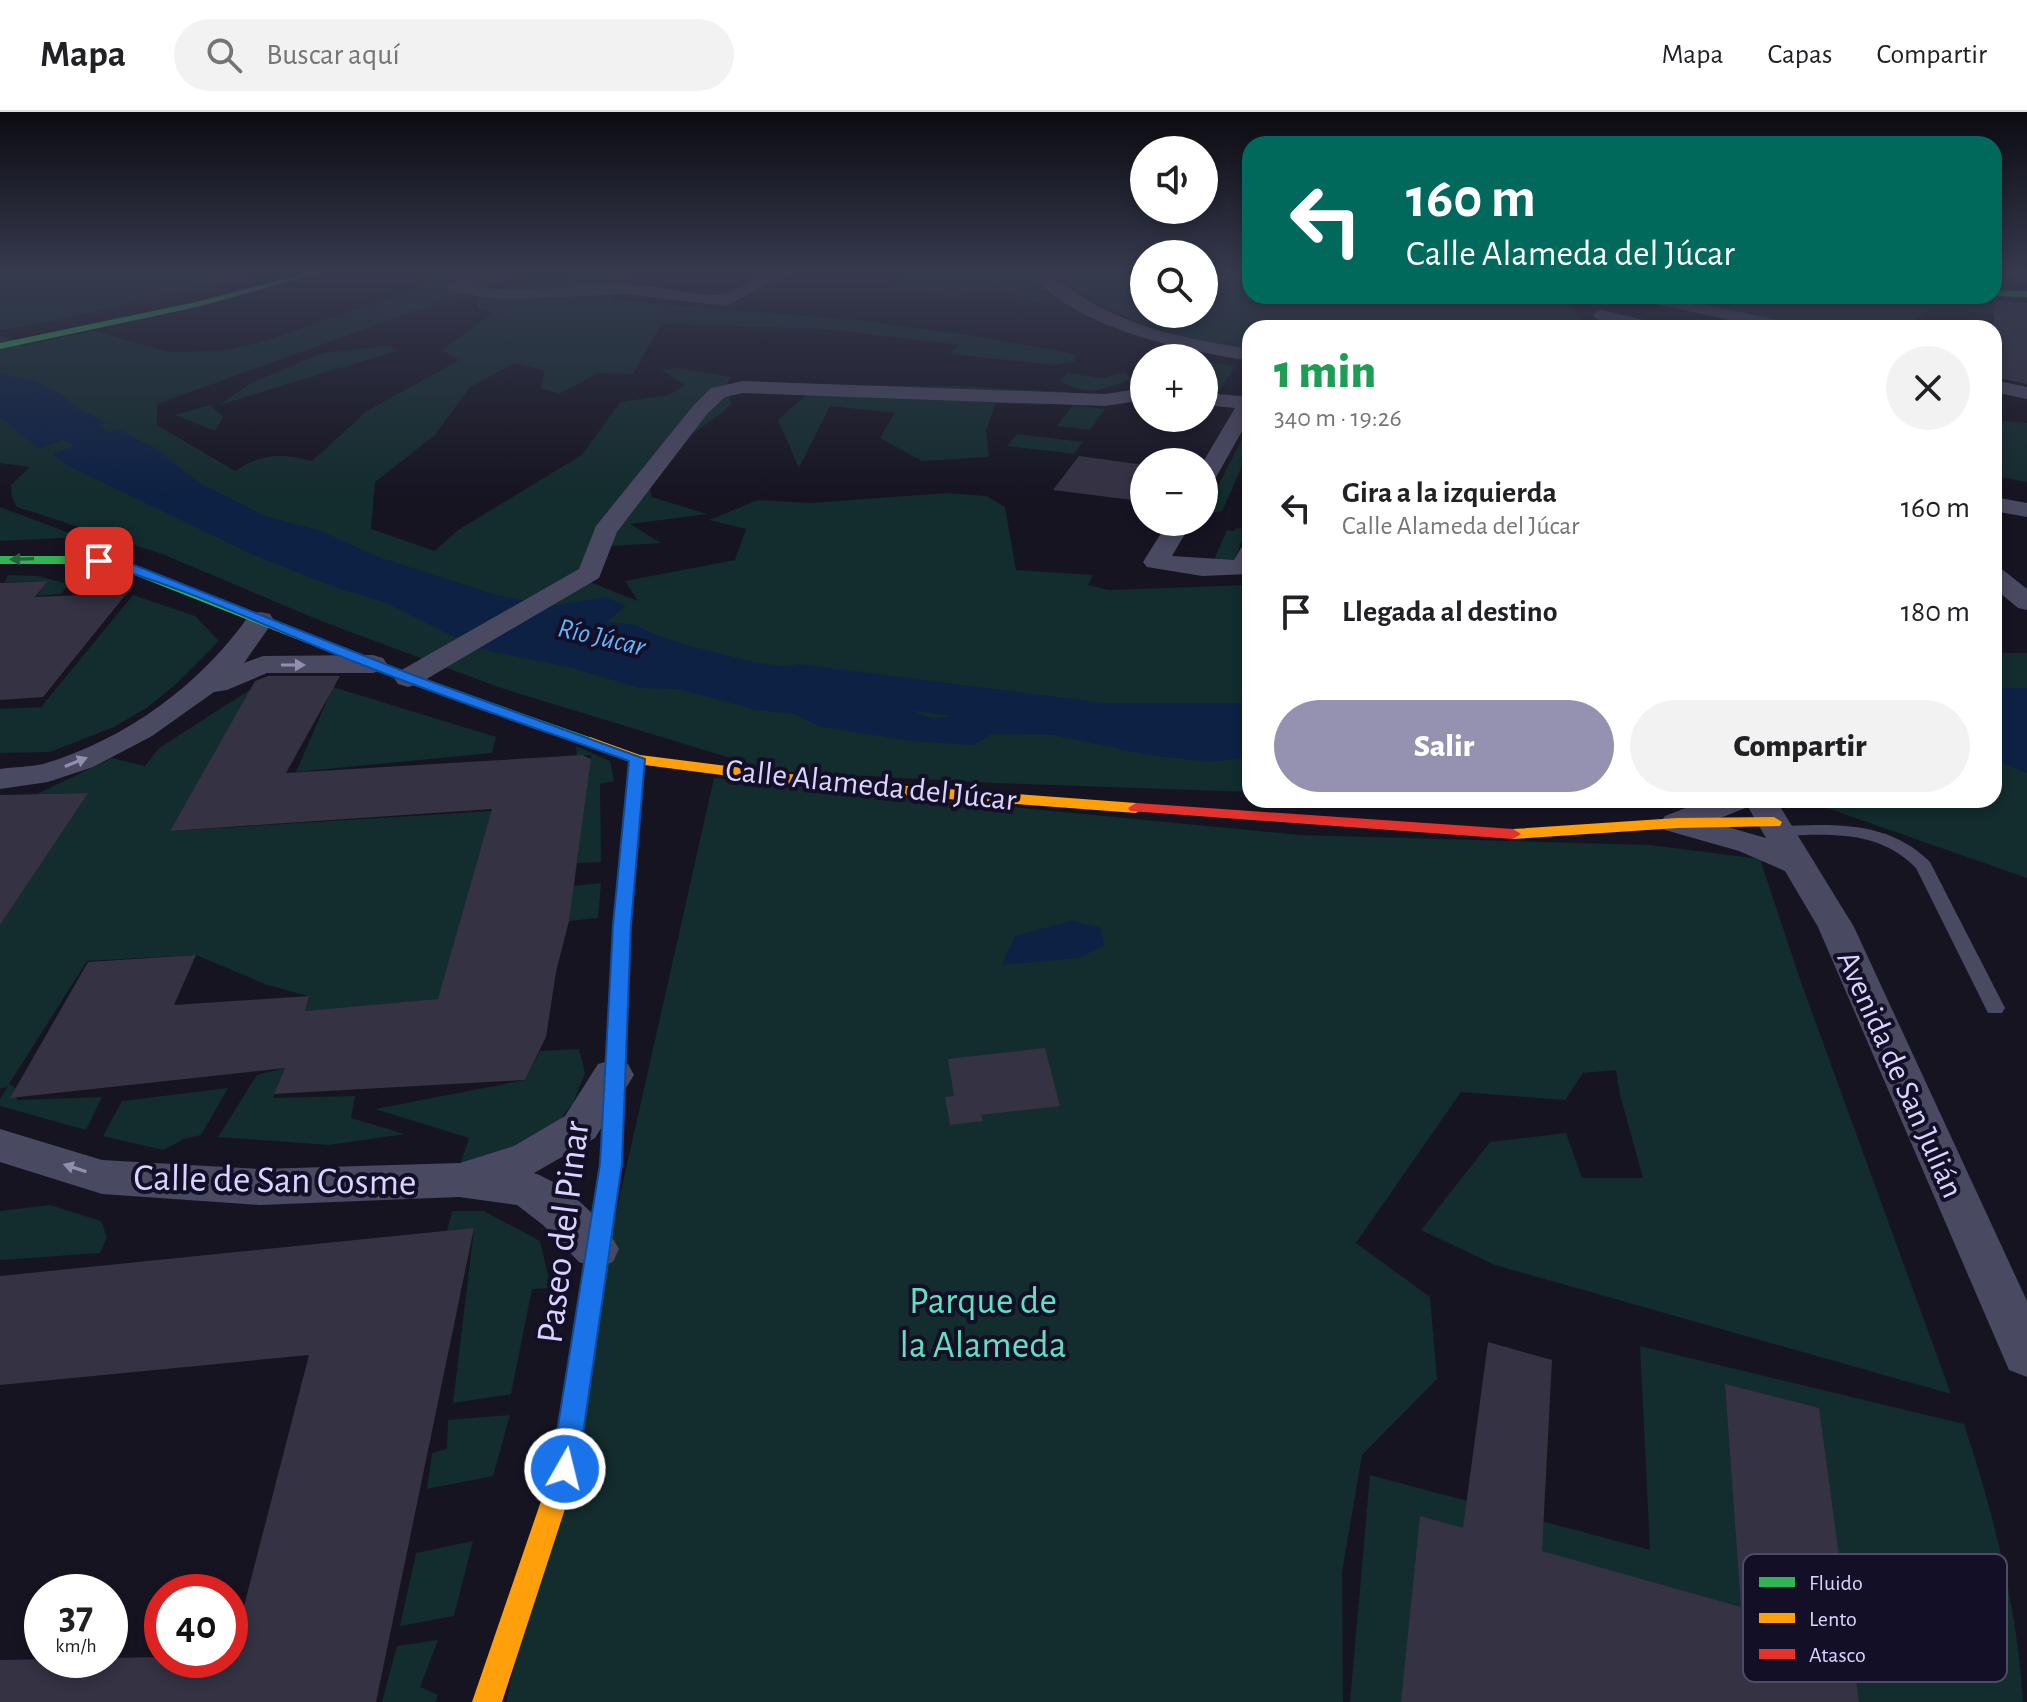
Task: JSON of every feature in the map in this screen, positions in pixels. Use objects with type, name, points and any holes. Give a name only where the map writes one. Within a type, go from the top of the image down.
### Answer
[{"type":"street","points":[[1203,347],[1242,354]]},
{"type":"street","points":[[2002,373],[2027,379]]},
{"type":"street","points":[[408,678],[590,573],[605,531],[700,410],[718,392],[757,388],[1105,400],[1130,396]]},
{"type":"street","points":[[2002,388],[2027,393]]},
{"type":"street","points":[[1218,400],[1242,401]]},
{"type":"street","points":[[1218,455],[1242,413]]},
{"type":"street","points":[[2002,505],[2027,510]]},
{"type":"street","points":[[1172,536],[1156,562],[1242,576]]},
{"type":"street","name":"Calle Alameda del Júcar","points":[[0,560],[59,557],[99,561],[142,573],[408,678],[637,759],[854,787],[1499,835],[1677,823],[1779,830]]},
{"type":"street","points":[[1202,568],[1242,568]]},
{"type":"street","points":[[2002,582],[2027,602]]},
{"type":"street","points":[[0,779],[52,771],[117,745],[193,694],[233,661],[250,641],[260,620]]},
{"type":"street","points":[[193,694],[263,665],[373,664]]},
{"type":"street","name":"Paseo del Pinar","points":[[487,1702],[565,1469],[611,1164],[622,925],[637,759]]},
{"type":"street","name":"Calle Alameda del Júcar","points":[[1677,823],[1715,808]]},
{"type":"street","name":"Calle Alameda del Júcar","points":[[1677,823],[1751,844],[1779,830]]},
{"type":"street","name":"Avenida de San Julián","points":[[1779,830],[1836,927],[2027,1355]]},
{"type":"street","name":"Calle de San Cosme","points":[[459,1180],[529,1158],[580,1127],[614,1073]]},
{"type":"street","name":"Calle de San Cosme","points":[[0,1145],[102,1177],[260,1187],[459,1180],[528,1189],[559,1212],[596,1249]]},
{"type":"lane","points":[[1779,830],[1854,829],[1887,839],[1914,853],[1924,866],[1995,1008]]},
{"type":"green space","points":[[0,347],[151,347],[168,352],[221,351],[239,347],[314,347],[157,404],[157,425],[235,471],[272,456],[312,461],[367,411],[459,360],[442,350],[446,347],[648,347],[633,374],[598,373],[559,394],[540,388],[545,371],[514,363],[469,388],[435,435],[375,482],[371,529],[435,551],[458,530],[582,455],[620,402],[669,395],[685,385],[661,370],[678,368],[731,377],[725,387],[731,403],[726,409],[645,466],[652,497],[707,514],[630,524],[661,543],[597,547],[586,563],[572,575],[638,601],[625,581],[735,560],[746,529],[709,520],[758,500],[810,503],[947,493],[987,496],[1005,507],[1016,570],[1093,575],[1088,585],[1109,590],[1242,585],[1242,792],[773,771],[501,688],[321,621],[162,554],[17,507],[12,498],[11,485],[30,467],[0,463]]},
{"type":"green space","points":[[377,347],[390,347],[396,351],[219,405],[251,383],[323,353]]},
{"type":"green space","points":[[956,347],[1036,347],[1075,354],[1075,361],[1054,365],[951,354]]},
{"type":"green space","points":[[1218,363],[1235,366],[1219,392]]},
{"type":"green space","points":[[1125,372],[1130,379],[1096,390],[1080,389],[1060,381],[1067,373],[1102,378]]},
{"type":"green space","points":[[817,385],[956,386],[1069,392],[1042,405],[996,403],[986,430],[989,457],[922,461],[880,438],[895,413],[830,406],[799,468],[778,420]]},
{"type":"green space","points":[[210,405],[223,417],[215,431],[175,415]]},
{"type":"green space","points":[[1073,405],[1105,409],[1090,430],[1057,426]]},
{"type":"green space","points":[[2002,421],[2027,423],[2027,482],[2002,477]]},
{"type":"green space","points":[[1017,434],[1083,442],[1074,454],[1007,446]]},
{"type":"green space","points":[[1242,439],[1242,467],[1222,511],[1218,512],[1218,486]]},
{"type":"green space","points":[[0,507],[80,537],[0,541]]},
{"type":"green space","points":[[1242,529],[1242,540],[1234,561],[1212,564],[1227,530]]},
{"type":"green space","points":[[8,575],[37,576],[69,584],[61,594],[37,596],[47,581],[5,582]]},
{"type":"green space","points":[[133,595],[195,616],[219,641],[175,685],[148,707],[114,727],[50,752],[0,753],[0,709],[41,707]]},
{"type":"green space","points":[[2002,653],[2027,653],[2027,878],[1827,808],[2002,808]]},
{"type":"green space","points":[[333,687],[496,737],[492,753],[296,772]]},
{"type":"green space","points":[[251,689],[170,831],[492,811],[438,1001],[305,1011],[308,996],[267,985],[196,955],[87,961],[9,1084],[15,1088],[17,1100],[102,1097],[86,1130],[0,1106],[0,1099],[8,1086],[0,1089],[0,925],[87,793],[37,794],[112,758],[145,766],[159,748]]},
{"type":"green space","points":[[576,746],[610,761],[614,781],[600,784],[601,862],[577,863],[591,755],[577,756]]},
{"type":"green space","name":"Parque de la Alameda","points":[[714,778],[1300,835],[1650,845],[1760,859],[1802,985],[1951,1394],[1495,1265],[1421,1230],[1490,1142],[1566,1133],[1582,1178],[1643,1178],[1616,1070],[1583,1073],[1565,1100],[1461,1092],[1356,1243],[1430,1297],[1437,1379],[1362,1455],[1342,1572],[1343,1702],[506,1702]]},
{"type":"green space","points":[[601,883],[598,918],[569,921],[573,886]]},
{"type":"green space","points":[[579,1049],[585,1073],[573,1103],[552,1130],[530,1144],[460,1165],[469,1138],[375,1109],[525,1080],[540,1051]]},
{"type":"green space","points":[[285,1068],[273,1098],[355,1096],[351,1118],[405,1134],[329,1145],[218,1137],[257,1075]]},
{"type":"green space","points":[[228,1088],[201,1135],[184,1139],[163,1150],[103,1136],[122,1101]]},
{"type":"green space","points":[[50,1205],[101,1221],[107,1237],[100,1253],[0,1260],[0,1211]]},
{"type":"green space","points":[[452,1211],[484,1211],[540,1241],[551,1288],[532,1289],[511,1394],[453,1403],[474,1229],[447,1231]]},
{"type":"green space","points":[[1640,1346],[1964,1424],[2000,1554],[1743,1554],[1743,1682],[2007,1682],[2007,1583],[2023,1702],[1350,1702],[1370,1475],[1650,1550]]},
{"type":"green space","points":[[510,1415],[493,1476],[427,1489],[432,1453],[447,1449],[448,1420]]},
{"type":"green space","points":[[473,1541],[454,1616],[400,1626],[416,1553]]},
{"type":"green space","points":[[438,1640],[420,1687],[438,1695],[435,1702],[382,1702],[397,1646]]},
{"type":"water","points":[[0,374],[35,381],[106,423],[39,449],[0,417]]},
{"type":"water","points":[[118,429],[156,449],[200,483],[265,516],[321,531],[378,557],[493,594],[553,606],[605,597],[626,606],[606,622],[638,625],[678,642],[760,663],[862,676],[881,685],[925,716],[954,716],[1009,703],[1036,701],[1153,716],[1160,725],[1204,713],[1242,711],[1242,758],[1210,762],[1148,755],[1053,735],[991,734],[974,745],[910,741],[818,726],[795,714],[756,710],[679,689],[639,688],[576,669],[476,648],[384,602],[340,589],[249,553],[65,464],[53,454]]},
{"type":"water","points":[[2002,688],[2027,688],[2027,773],[2002,763]]},
{"type":"water","points":[[1071,921],[1101,928],[1104,946],[1078,958],[1002,965],[1015,936]]},
{"type":"building","points":[[2002,347],[2027,347],[2027,384],[2002,379]]},
{"type":"building","points":[[1079,456],[1130,463],[1130,500],[1053,490]]},
{"type":"building","points":[[48,581],[35,597],[127,593],[43,697],[0,700],[0,583]]},
{"type":"building","points":[[268,676],[340,676],[286,773],[582,755],[591,759],[569,921],[556,972],[546,1037],[525,1080],[274,1094],[285,1068],[10,1098],[88,962],[196,955],[174,1005],[309,996],[305,1011],[438,999],[492,809],[170,831],[255,681]]},
{"type":"building","points":[[88,793],[0,925],[0,795]]},
{"type":"building","points":[[1045,1048],[1060,1106],[981,1115],[983,1121],[950,1125],[945,1097],[954,1096],[948,1059]]},
{"type":"building","points":[[474,1228],[376,1702],[0,1702],[0,1660],[24,1660],[24,1678],[128,1678],[128,1658],[144,1657],[144,1678],[248,1678],[248,1591],[309,1355],[0,1385],[0,1276]]},
{"type":"building","points":[[1488,1342],[1552,1360],[1542,1551],[1741,1607],[1725,1384],[1819,1408],[1839,1554],[1743,1554],[1743,1682],[1856,1682],[1859,1702],[1401,1702],[1420,1516],[1463,1528]]},
{"type":"waterway","name":"Río Júcar","points":[[0,388],[174,485]]},
{"type":"waterway","name":"Río Júcar","points":[[799,680],[1105,720],[1242,720]]},
{"type":"traffic: fast","points":[[0,560],[64,560],[129,568],[408,678],[590,742]]},
{"type":"traffic: fast","points":[[600,1238],[611,1164],[622,925],[637,759]]},
{"type":"traffic: slow","points":[[590,742],[637,759],[854,787],[1136,808]]},
{"type":"traffic: slow","points":[[1513,834],[1677,823],[1774,822]]},
{"type":"traffic: slow","points":[[487,1702],[565,1469],[600,1238]]},
{"type":"traffic: jam","points":[[1136,808],[1513,834]]},
{"type":"route","points":[[99,561],[181,587],[408,678],[637,759],[622,925],[611,1164],[565,1469]]}]
